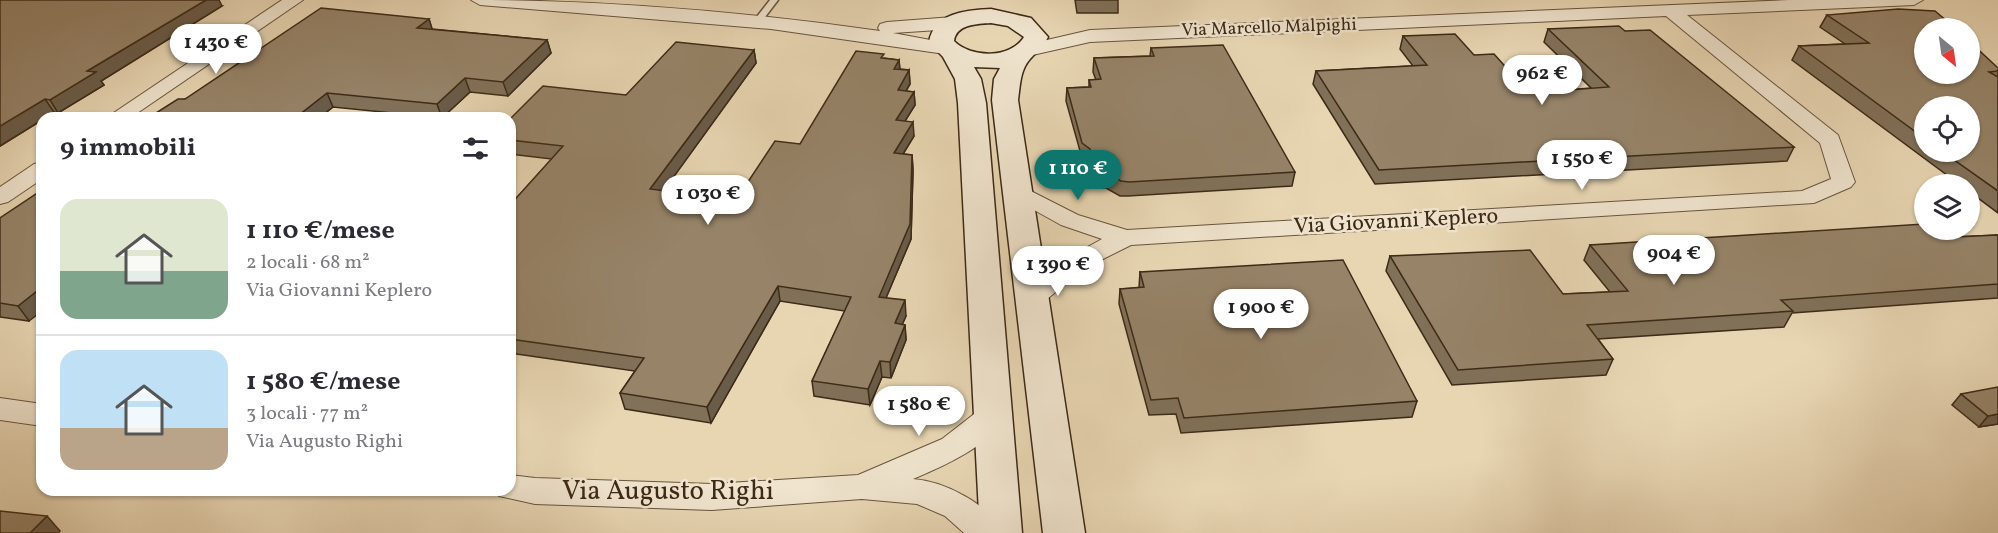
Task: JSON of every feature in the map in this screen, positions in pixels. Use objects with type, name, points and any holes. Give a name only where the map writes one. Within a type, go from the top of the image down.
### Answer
[{"type":"street","points":[[126,112],[294,0]]},
{"type":"street","points":[[480,0],[756,23],[893,38],[954,29],[991,16],[1017,21]]},
{"type":"street","points":[[991,0],[1033,31],[1036,37],[1007,79],[1005,100],[1064,533]]},
{"type":"street","name":"Via Marcello Malpighi","points":[[1023,53],[1090,36],[1914,0]]},
{"type":"street","name":"Via Giovanni Keplero","points":[[1017,191],[1050,212],[1084,228],[1127,238],[1806,198],[1843,182],[1830,140],[1669,10]]},
{"type":"street","name":"Via Marcello Malpighi","points":[[1017,21],[1090,36]]},
{"type":"street","points":[[818,29],[954,29],[986,60],[1023,53]]},
{"type":"street","points":[[954,29],[972,103],[1001,533]]},
{"type":"street","points":[[0,197],[36,173]]},
{"type":"street","name":"Via Giovanni Keplero","points":[[1032,298],[1062,270],[1085,255],[1127,238]]},
{"type":"street","points":[[0,408],[36,414]]},
{"type":"street","name":"Via Augusto Righi","points":[[862,486],[920,464],[953,447],[993,415]]},
{"type":"street","name":"Via Augusto Righi","points":[[516,489],[712,497],[862,486],[921,492],[956,507],[987,533]]},
{"type":"lane","points":[[756,23],[774,0]]},
{"type":"building","points":[[0,0],[206,0],[87,71],[96,72],[50,100],[45,99],[0,126]]},
{"type":"building","points":[[321,8],[429,19],[417,28],[547,40],[503,82],[465,78],[437,104],[327,93],[303,112],[157,112],[178,99],[185,99]]},
{"type":"building","points":[[1898,9],[1935,11],[1943,18],[1914,18],[1914,84],[1980,84],[1980,51],[1998,68],[1998,71],[1989,72],[1998,77],[1998,191],[1980,178],[1980,174],[1974,174],[1957,162],[1980,162],[1980,96],[1914,96],[1914,131],[1799,46],[1869,43],[1827,15]]},
{"type":"building","points":[[1619,26],[1625,31],[1650,30],[1794,147],[1379,170],[1316,71],[1427,65],[1403,36],[1455,34],[1474,55],[1494,54],[1529,93],[1609,87],[1548,29]]},
{"type":"building","points":[[676,42],[754,50],[650,189],[736,200],[775,141],[800,144],[856,51],[884,54],[881,58],[899,60],[894,69],[909,70],[898,90],[914,92],[896,120],[913,122],[894,153],[912,155],[910,224],[879,297],[905,300],[895,323],[905,325],[890,362],[880,361],[868,389],[812,381],[851,297],[778,286],[707,407],[620,393],[644,358],[516,340],[516,198],[563,146],[516,141],[516,113],[543,86],[626,95]]},
{"type":"building","points":[[1223,45],[1295,172],[1129,182],[1121,181],[1107,173],[1097,174],[1090,149],[1082,143],[1067,88],[1091,87],[1089,80],[1101,79],[1094,58],[1154,56],[1151,48]]},
{"type":"building","points":[[36,194],[36,292],[18,306],[0,303],[0,218]]},
{"type":"building","points":[[1914,225],[1914,240],[1980,240],[1980,236],[1998,235],[1998,284],[1781,300],[1793,311],[1587,325],[1613,359],[1458,370],[1390,256],[1530,250],[1563,294],[1628,291],[1590,245]]},
{"type":"building","points":[[1343,260],[1417,401],[1184,418],[1178,398],[1151,400],[1120,289],[1144,287],[1140,272]]},
{"type":"building","points":[[1998,387],[1998,414],[1988,416],[1961,394]]},
{"type":"building","points":[[0,511],[47,516],[30,533],[0,533]]}]
